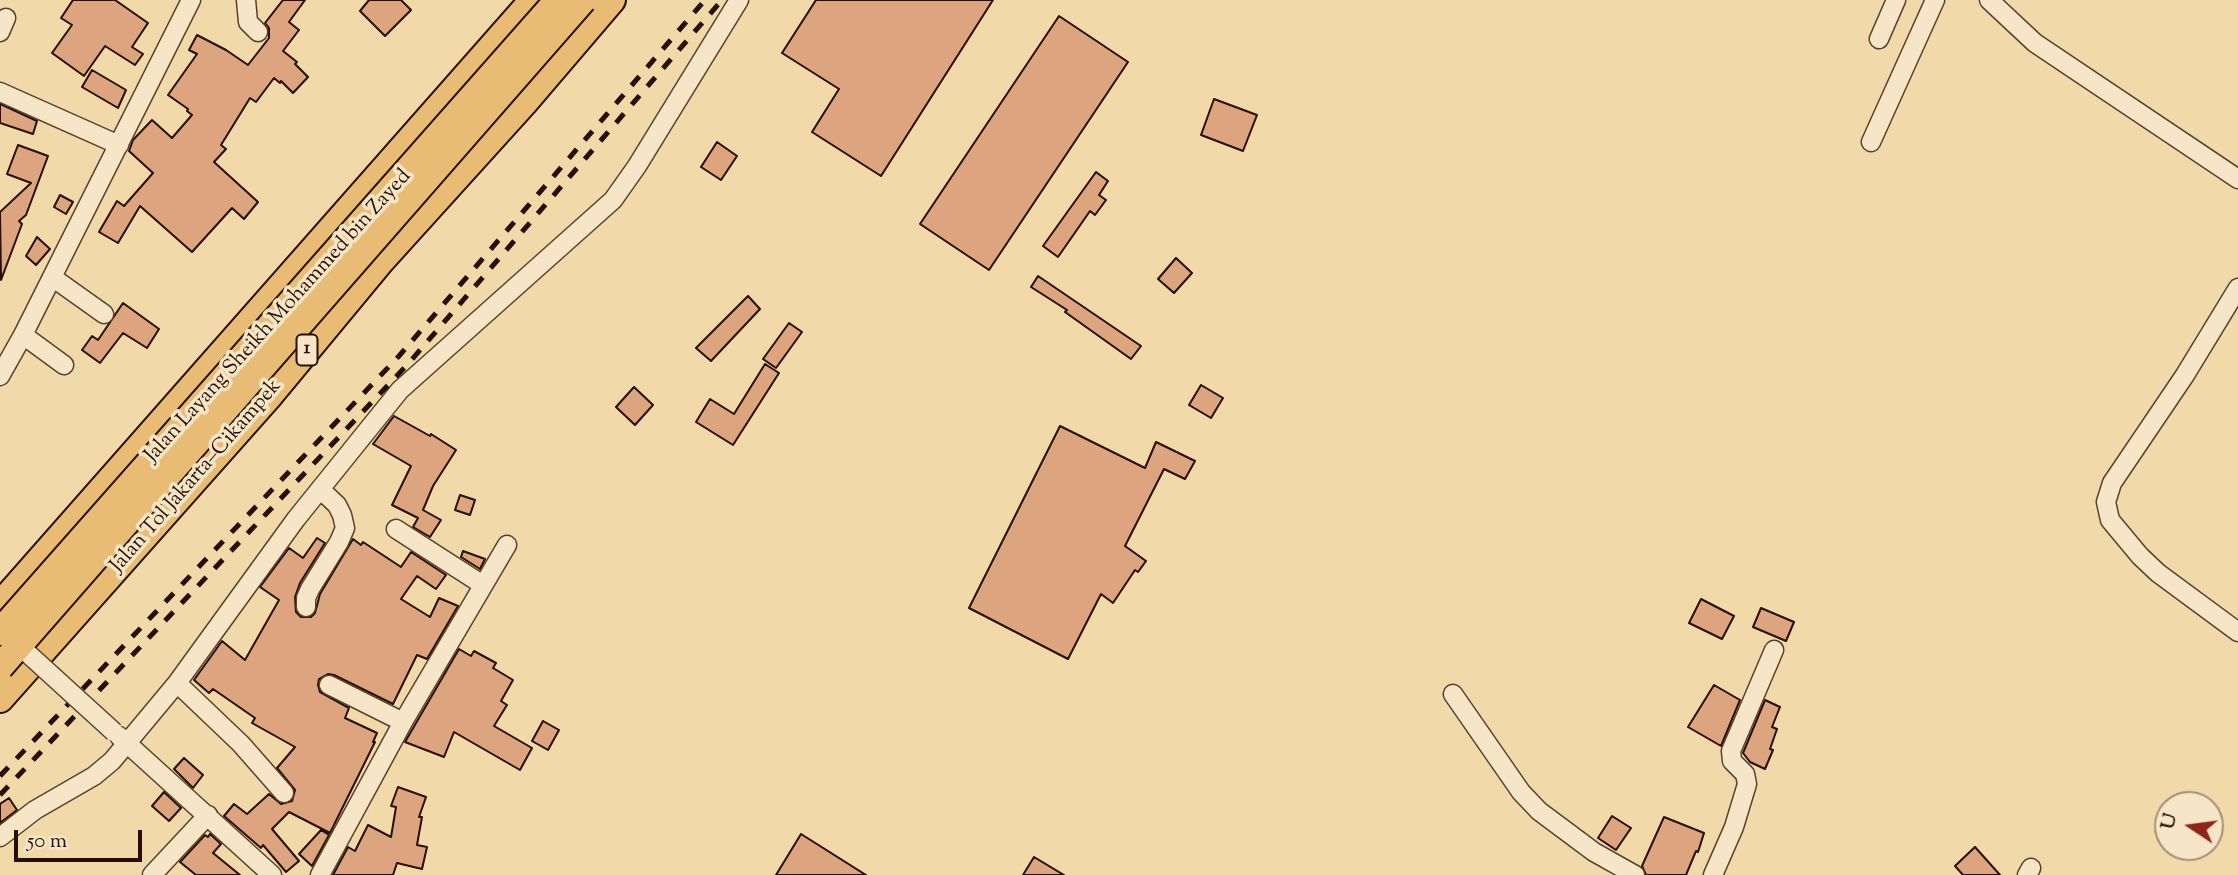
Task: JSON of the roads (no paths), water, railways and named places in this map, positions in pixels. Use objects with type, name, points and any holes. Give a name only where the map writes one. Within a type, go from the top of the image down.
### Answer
[{"type":"highway","points":[[0,606],[533,0]]},
{"type":"highway","name":"Jalan Layang Sheikh Mohammed bin Zayed","points":[[0,631],[558,0]]},
{"type":"highway","name":"Jalan Layang Sheikh Mohammed bin Zayed","points":[[0,667],[583,0]]},
{"type":"highway","name":"Jalan Tol Jakarta–Cikampek","points":[[0,699],[270,395],[381,261],[524,103],[612,0]]},
{"type":"street","points":[[0,376],[191,0]]},
{"type":"street","points":[[246,0],[248,22],[258,32]]},
{"type":"street","points":[[0,838],[35,810],[94,776],[112,761],[121,738],[177,683],[296,519],[400,390],[613,200],[637,166],[739,0]]},
{"type":"street","points":[[1879,38],[1896,0]]},
{"type":"street","points":[[1871,142],[1935,0]]},
{"type":"street","points":[[1989,0],[2035,43],[2238,179]]},
{"type":"street","points":[[0,92],[119,145]]},
{"type":"street","points":[[52,276],[104,314]]},
{"type":"street","points":[[2238,288],[2185,375],[2118,473],[2106,502],[2110,520],[2140,556],[2158,573],[2238,632]]},
{"type":"street","points":[[23,335],[64,365]]},
{"type":"street","points":[[306,607],[310,589],[345,528],[337,505],[320,489]]},
{"type":"street","points":[[396,529],[482,585]]},
{"type":"street","points":[[320,875],[402,722],[507,545]]},
{"type":"street","points":[[0,631],[272,875]]},
{"type":"street","points":[[1713,875],[1734,827],[1746,784],[1745,774],[1732,761],[1731,751],[1774,650]]},
{"type":"street","points":[[177,683],[241,744],[284,793]]},
{"type":"street","points":[[329,685],[402,722]]},
{"type":"street","points":[[1453,694],[1521,792],[1539,811],[1594,852],[1635,875]]},
{"type":"street","points":[[152,875],[208,815]]},
{"type":"railway","points":[[0,776],[399,356],[705,0]]},
{"type":"railway","points":[[0,795],[408,364],[722,0]]}]
